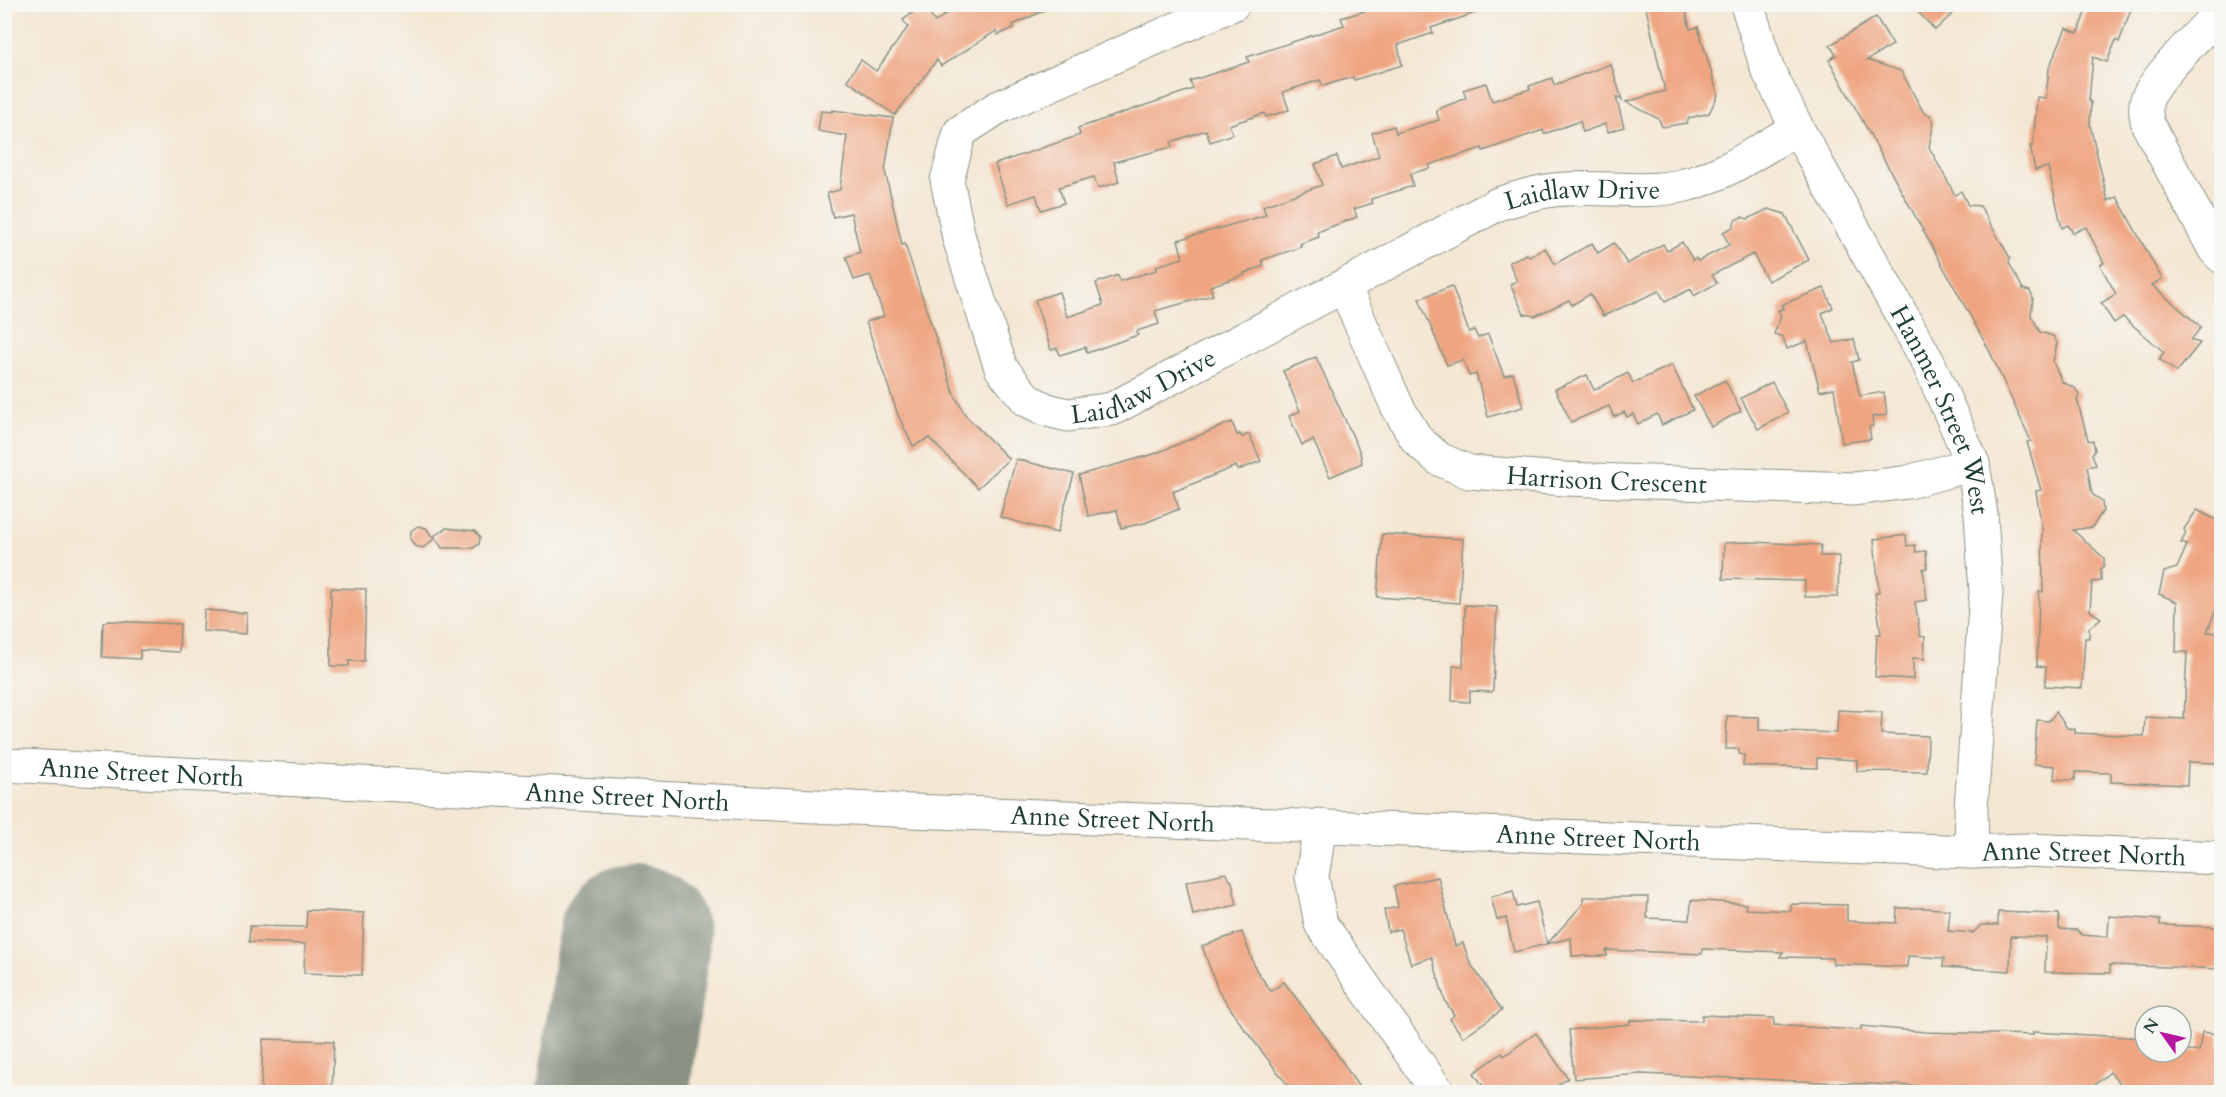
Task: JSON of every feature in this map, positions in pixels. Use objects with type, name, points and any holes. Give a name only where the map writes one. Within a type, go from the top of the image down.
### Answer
[{"type":"street","name":"Laidlaw Drive","points":[[1233,4],[997,108],[960,132],[947,180],[959,238],[998,361],[1017,390],[1036,406],[1068,415],[1089,414],[1112,409],[1345,288],[1498,204],[1536,192],[1567,188],[1658,189],[1682,186],[1730,167],[1797,128]]},
{"type":"street","name":"Hanmer Street West","points":[[1747,4],[1767,68],[1797,128],[1928,362],[1973,464],[1981,514],[1986,593],[1971,808],[1972,852]]},
{"type":"street","points":[[2222,10],[2158,82],[2148,96],[2145,111],[2148,125],[2215,250],[2222,257]]},
{"type":"street","name":"Harrison Crescent","points":[[1345,288],[1397,406],[1417,440],[1439,459],[1469,472],[1565,479],[1854,489],[1908,482],[1973,464]]},
{"type":"street","name":"Anne Street North","points":[[4,765],[912,811],[1972,852],[2026,850],[2222,858]]},
{"type":"street","points":[[1320,825],[1312,877],[1321,924],[1438,1092]]},
{"type":"building","points":[[960,4],[1058,4],[1013,25],[1014,28],[998,35],[996,31],[941,66],[937,60],[895,115],[847,80],[861,60],[876,71],[908,27],[903,20],[923,5],[935,22]]},
{"type":"building","points":[[1388,4],[1489,4],[1490,8],[1431,28],[1433,33],[1398,45],[1402,65],[1354,80],[1353,77],[1323,86],[1320,80],[1283,92],[1289,110],[1266,117],[1265,113],[1229,125],[1233,134],[1210,142],[1206,130],[1171,142],[1172,147],[1114,162],[1119,182],[1098,188],[1094,177],[1059,187],[1064,203],[1041,210],[1036,195],[1008,204],[995,164],[1080,135],[1078,128],[1193,89],[1190,81],[1249,62],[1247,57],[1344,25],[1341,18]]},
{"type":"building","points":[[1645,4],[1684,4],[1690,29],[1698,27],[1718,95],[1709,113],[1689,118],[1687,123],[1662,127],[1659,119],[1626,102],[1665,91]]},
{"type":"building","points":[[1911,4],[1963,4],[1935,30]]},
{"type":"building","points":[[2088,4],[2133,4],[2119,42],[2116,40],[2107,62],[2093,57],[2089,101],[2091,102],[2090,125],[2108,201],[2117,197],[2162,279],[2152,285],[2201,327],[2191,340],[2200,343],[2177,372],[2159,359],[2164,352],[2123,317],[2114,323],[2101,303],[2116,294],[2100,265],[2104,263],[2086,227],[2073,233],[2068,225],[2062,228],[2048,167],[2035,170],[2030,146],[2033,146],[2037,97],[2046,98],[2049,68],[2066,28],[2078,33]]},
{"type":"building","points":[[1876,17],[1893,45],[1867,60],[1901,71],[1924,113],[1930,115],[1934,122],[1929,147],[1955,195],[1961,191],[1968,205],[1980,206],[2010,258],[2009,263],[2023,289],[2030,291],[2033,298],[2031,315],[2040,332],[2053,336],[2057,343],[2053,362],[2062,382],[2075,388],[2079,395],[2077,400],[2088,440],[2093,441],[2095,450],[2092,454],[2096,465],[2087,467],[2092,494],[2102,501],[2103,511],[2092,527],[2073,530],[2104,558],[2101,581],[2092,582],[2090,611],[2101,618],[2089,628],[2089,638],[2085,638],[2082,688],[2045,686],[2046,667],[2037,666],[2039,591],[2043,592],[2042,529],[2036,491],[2041,490],[2027,442],[2031,441],[1988,348],[1829,60],[1836,55],[1830,45]]},
{"type":"building","points":[[1611,64],[1622,100],[1616,97],[1624,127],[1608,132],[1605,124],[1583,132],[1580,121],[1544,134],[1543,130],[1483,151],[1482,148],[1429,165],[1430,168],[1410,174],[1413,186],[1371,199],[1373,203],[1354,209],[1357,217],[1317,232],[1319,237],[1300,244],[1301,247],[1262,260],[1264,266],[1244,273],[1245,275],[1210,286],[1213,295],[1155,311],[1159,324],[1137,331],[1138,335],[1087,353],[1085,347],[1060,355],[1057,348],[1051,350],[1035,300],[1059,292],[1067,317],[1103,305],[1096,283],[1118,275],[1120,281],[1157,270],[1156,266],[1183,258],[1178,240],[1266,215],[1263,206],[1322,185],[1315,164],[1337,156],[1341,169],[1379,156],[1372,133],[1394,126],[1396,133],[1439,120],[1436,110],[1466,98],[1463,90],[1486,83],[1492,101],[1530,89],[1529,86],[1552,78],[1554,85]]},
{"type":"building","points":[[832,110],[893,118],[885,171],[902,245],[905,244],[954,394],[966,416],[1009,459],[978,488],[929,438],[913,446],[898,415],[866,322],[884,316],[870,275],[854,280],[846,257],[860,252],[851,213],[833,217],[827,193],[840,190],[847,136],[818,131],[821,111],[832,112]]},
{"type":"building","points":[[1768,209],[1785,214],[1809,260],[1768,281],[1753,254],[1712,275],[1717,283],[1694,296],[1691,289],[1665,302],[1659,291],[1603,316],[1590,294],[1572,305],[1569,300],[1535,316],[1524,314],[1510,284],[1517,281],[1509,262],[1527,254],[1529,257],[1545,248],[1555,264],[1592,243],[1598,253],[1614,243],[1627,264],[1663,244],[1667,251],[1682,242],[1693,260],[1696,258],[1698,261],[1729,245],[1723,232],[1733,227],[1735,220],[1742,217],[1748,219]]},
{"type":"building","points":[[1452,286],[1469,332],[1474,330],[1478,338],[1488,334],[1504,376],[1513,373],[1523,407],[1488,417],[1476,374],[1469,376],[1463,360],[1447,365],[1419,299]]},
{"type":"building","points":[[1824,288],[1833,308],[1822,313],[1834,343],[1854,339],[1859,360],[1852,362],[1860,396],[1884,392],[1887,415],[1872,417],[1873,426],[1869,427],[1871,439],[1842,443],[1834,388],[1820,391],[1807,341],[1787,349],[1783,337],[1774,334],[1781,316],[1778,310],[1783,309],[1781,305]]},
{"type":"building","points":[[1316,357],[1360,452],[1362,463],[1330,477],[1313,440],[1302,445],[1289,416],[1300,411],[1283,371]]},
{"type":"building","points":[[1672,365],[1693,410],[1662,425],[1657,414],[1638,424],[1633,414],[1627,417],[1624,412],[1614,417],[1609,406],[1571,422],[1555,389],[1587,375],[1594,390],[1628,373],[1633,383]]},
{"type":"building","points":[[1725,380],[1741,411],[1711,427],[1694,396]]},
{"type":"building","points":[[1772,382],[1788,413],[1758,429],[1741,398]]},
{"type":"building","points":[[1232,422],[1237,435],[1240,434],[1242,437],[1249,434],[1261,461],[1238,470],[1236,466],[1173,492],[1179,509],[1145,523],[1121,528],[1117,510],[1088,516],[1079,475],[1154,454]]},
{"type":"building","points":[[1016,459],[1074,474],[1057,533],[1000,517]]},
{"type":"building","points":[[2197,510],[2222,523],[2222,595],[2207,632],[2222,633],[2222,680],[2218,680],[2216,721],[2222,721],[2220,763],[2188,762],[2187,785],[2111,782],[2111,773],[2076,772],[2075,780],[2054,779],[2055,766],[2034,764],[2037,720],[2049,721],[2056,712],[2067,728],[2075,729],[2075,733],[2144,736],[2145,717],[2184,719],[2187,652],[2176,652],[2177,602],[2159,594],[2164,572],[2177,568],[2187,545],[2181,543],[2186,533],[2184,529]]},
{"type":"building","points":[[418,526],[426,528],[434,539],[423,548],[415,546],[410,539],[411,531]]},
{"type":"building","points":[[446,528],[475,531],[480,537],[479,544],[473,548],[442,548],[434,536]]},
{"type":"building","points":[[1382,534],[1463,539],[1459,603],[1377,597]]},
{"type":"building","points":[[1906,535],[1907,546],[1915,545],[1916,552],[1926,551],[1927,568],[1923,569],[1927,600],[1915,602],[1920,636],[1925,637],[1924,659],[1913,658],[1913,679],[1875,677],[1877,634],[1881,634],[1875,593],[1879,592],[1874,539]]},
{"type":"building","points":[[1724,543],[1821,545],[1820,556],[1839,556],[1838,597],[1805,597],[1805,581],[1723,579]]},
{"type":"building","points":[[331,588],[366,589],[364,661],[349,661],[349,666],[331,666]]},
{"type":"building","points":[[1465,605],[1497,607],[1493,689],[1492,692],[1470,691],[1470,702],[1452,701],[1453,666],[1463,667]]},
{"type":"building","points":[[204,610],[247,613],[246,634],[203,631]]},
{"type":"building","points":[[108,621],[180,624],[179,652],[140,650],[140,659],[102,657],[103,623]]},
{"type":"building","points":[[1838,710],[1882,712],[1881,734],[1928,736],[1927,772],[1857,771],[1857,760],[1817,758],[1817,768],[1743,766],[1744,755],[1739,754],[1739,749],[1726,749],[1727,716],[1759,717],[1759,730],[1837,733]]},
{"type":"building","points":[[1225,873],[1232,882],[1237,905],[1193,915],[1186,882]]},
{"type":"building","points":[[1438,877],[1455,946],[1463,943],[1470,963],[1502,1010],[1463,1037],[1450,1019],[1454,1015],[1445,1001],[1432,957],[1411,964],[1400,929],[1388,932],[1384,910],[1398,907],[1394,886]]},
{"type":"building","points":[[1513,891],[1517,907],[1537,902],[1547,944],[1514,952],[1506,918],[1497,920],[1491,897]]},
{"type":"building","points":[[1583,897],[1648,897],[1647,918],[1690,920],[1691,900],[1746,904],[1746,909],[1791,911],[1791,904],[1847,905],[1847,921],[1865,922],[1896,923],[1897,908],[1950,910],[1948,931],[1973,933],[1981,925],[1998,925],[1998,912],[2059,914],[2059,929],[2077,930],[2082,935],[2108,937],[2109,916],[2160,920],[2160,925],[2222,927],[2222,969],[2110,965],[2110,973],[2045,972],[2046,937],[2011,936],[2010,971],[1943,967],[1944,958],[1908,956],[1907,967],[1833,964],[1832,958],[1780,957],[1783,952],[1703,949],[1702,954],[1606,950],[1607,956],[1572,956],[1571,938],[1547,944],[1583,904]]},
{"type":"building","points":[[307,910],[364,913],[362,975],[304,973],[305,944],[249,942],[250,926],[306,927]]},
{"type":"building","points":[[1242,932],[1256,970],[1271,991],[1284,982],[1328,1040],[1362,1092],[1293,1092],[1243,1027],[1218,990],[1202,946]]},
{"type":"building","points":[[1702,1015],[1774,1018],[1774,1025],[1861,1030],[1861,1026],[1925,1032],[2033,1035],[2033,1032],[2133,1037],[2133,1064],[2193,1064],[2193,1051],[2199,1051],[2202,1032],[2219,1034],[2222,1092],[2128,1092],[2110,1072],[2087,1092],[1993,1092],[1940,1087],[1641,1074],[1574,1079],[1569,1030],[1630,1024],[1630,1020],[1702,1021]]},
{"type":"building","points":[[1536,1033],[1568,1078],[1548,1092],[1487,1092],[1474,1073],[1502,1053],[1504,1056]]},
{"type":"building","points":[[263,1039],[334,1041],[332,1092],[261,1092]]},
{"type":"runway","points":[[613,1092],[634,940]]}]
